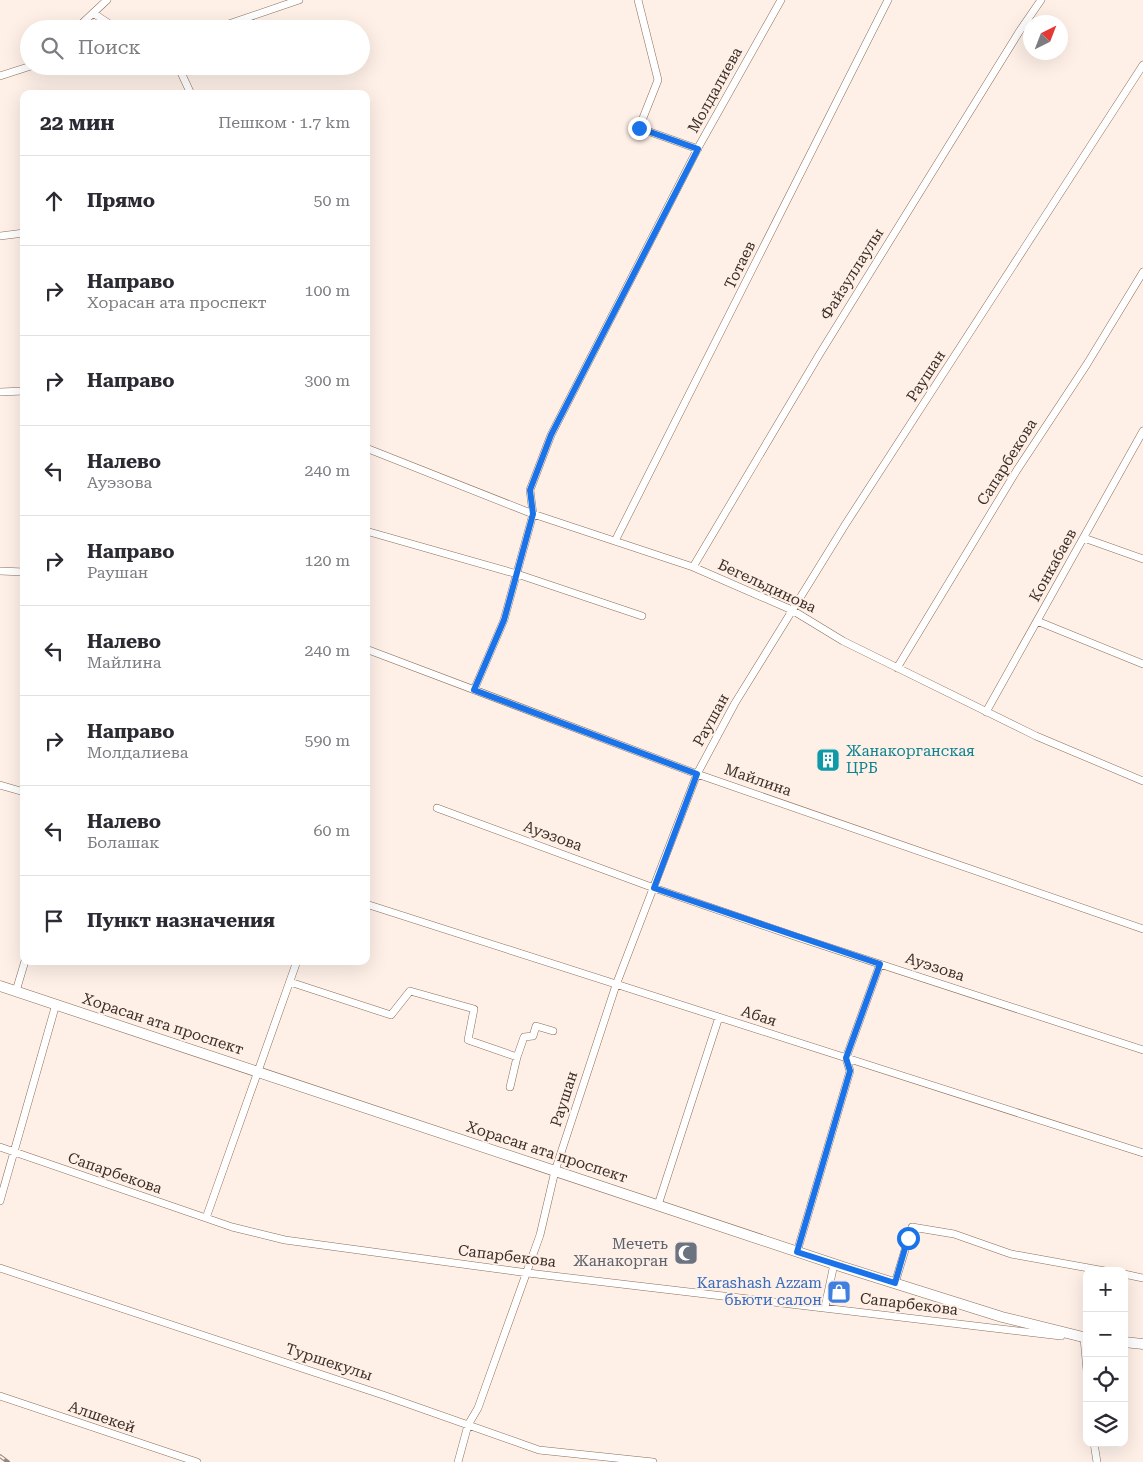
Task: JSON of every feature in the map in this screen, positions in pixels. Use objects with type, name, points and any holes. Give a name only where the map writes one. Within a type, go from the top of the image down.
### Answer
[{"type":"main road","name":"Хорасан ата проспект","points":[[0,986],[797,1252],[1002,1317],[1083,1337]]},
{"type":"main road","points":[[1128,1342],[1143,1344]]},
{"type":"street","points":[[85,20],[107,0]]},
{"type":"street","points":[[240,20],[299,0]]},
{"type":"street","points":[[638,0],[658,80],[639,128],[698,149]]},
{"type":"street","name":"Молдалиева","points":[[474,690],[504,620],[533,514],[530,490],[551,435],[698,149],[781,0]]},
{"type":"street","name":"Тотаев","points":[[615,541],[888,0]]},
{"type":"street","name":"Файзуллаулы","points":[[693,567],[819,355],[1019,32],[1041,0]]},
{"type":"street","points":[[93,12],[104,20]]},
{"type":"street","name":"Раушан","points":[[458,1462],[468,1425],[478,1408],[528,1272],[540,1235],[555,1171],[616,985],[697,774],[736,703],[845,525],[1143,65]]},
{"type":"street","points":[[0,76],[20,70]]},
{"type":"street","points":[[182,75],[189,90]]},
{"type":"street","points":[[0,236],[20,234]]},
{"type":"street","name":"Сапарбекова","points":[[897,668],[1017,470],[1087,364],[1143,272]]},
{"type":"street","points":[[0,392],[20,391]]},
{"type":"street","name":"Конкабаев","points":[[986,712],[1141,440],[1143,432]]},
{"type":"street","name":"Бегельдинова","points":[[370,450],[533,514],[693,567],[792,610],[843,641],[1036,736],[1143,781]]},
{"type":"street","points":[[370,532],[516,574],[642,616]]},
{"type":"street","points":[[1084,538],[1143,559]]},
{"type":"street","points":[[0,571],[20,572]]},
{"type":"street","points":[[1037,621],[1143,664]]},
{"type":"street","name":"Майлина","points":[[370,651],[697,774],[1143,929]]},
{"type":"street","points":[[0,785],[20,791]]},
{"type":"street","name":"Ауэзова","points":[[437,808],[654,888],[1143,1050]]},
{"type":"street","name":"Абая","points":[[370,905],[1143,1153]]},
{"type":"street","points":[[797,1252],[850,1071],[846,1058],[880,964]]},
{"type":"street","points":[[16,991],[24,965]]},
{"type":"street","points":[[206,1218],[296,965]]},
{"type":"street","points":[[290,982],[391,1015],[410,991],[474,1010],[468,1040],[516,1057]]},
{"type":"street","points":[[0,1201],[56,1004]]},
{"type":"street","points":[[658,1206],[719,1017]]},
{"type":"street","points":[[510,1087],[516,1057],[524,1037],[533,1036],[536,1026],[553,1031]]},
{"type":"street","name":"Сапарбекова","points":[[0,1147],[232,1227],[285,1240],[528,1272],[996,1329],[1083,1338]]},
{"type":"street","points":[[895,1283],[912,1227],[954,1234],[1011,1254],[1083,1267]]},
{"type":"street","points":[[825,1307],[834,1264]]},
{"type":"street","name":"Туршекулы","points":[[0,1268],[539,1450],[653,1462]]},
{"type":"street","points":[[1128,1275],[1143,1278]]},
{"type":"street","name":"Алшекей","points":[[0,1396],[197,1462]]},
{"type":"street","points":[[1095,1447],[1097,1462]]},
{"type":"railway","points":[[0,1456],[8,1462]]},
{"type":"place","name":"Жанакорганская ЦРБ","points":[[828,760]]},
{"type":"place","name":"Мечеть Жанакорган","points":[[686,1253]]},
{"type":"place","name":"Karashash Azzam бьюти салон","points":[[839,1292]]},
{"type":"route","points":[[639,128],[698,149],[551,435],[530,490],[533,514],[504,620],[474,690],[697,774],[654,888],[880,964],[846,1058],[850,1071],[797,1252],[895,1283],[908,1238]]}]
